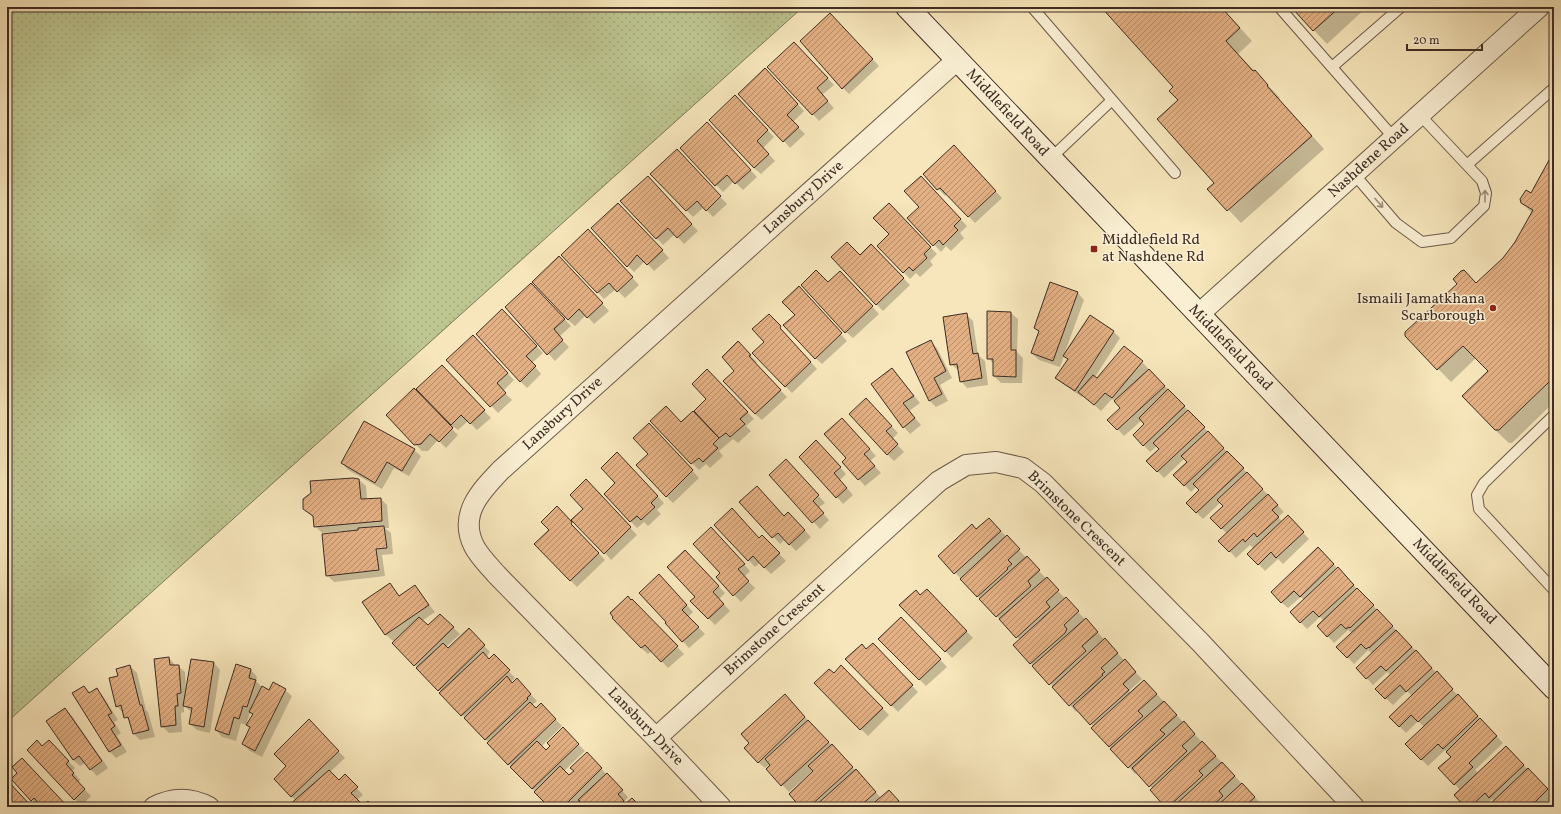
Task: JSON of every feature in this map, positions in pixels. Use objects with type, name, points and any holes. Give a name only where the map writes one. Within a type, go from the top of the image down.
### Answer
[{"type":"main road","name":"Middlefield Road","points":[[907,7],[1554,688]]},
{"type":"street","name":"Nashdene Road","points":[[1199,314],[1539,7]]},
{"type":"street","name":"Lansbury Drive","points":[[721,807],[656,738],[502,581],[484,560],[474,546],[469,529],[470,515],[474,502],[482,490],[501,470],[957,60]]},
{"type":"street","name":"Brimstone Crescent","points":[[656,738],[939,481],[966,465],[996,462],[1023,468],[1043,483],[1200,642],[1354,807]]},
{"type":"street","points":[[154,807],[167,800],[190,800],[209,807]]},
{"type":"lane","points":[[1032,7],[1175,173]]},
{"type":"lane","points":[[1279,7],[1394,138]]},
{"type":"lane","points":[[1332,68],[1401,7]]},
{"type":"lane","points":[[1468,164],[1554,88]]},
{"type":"lane","points":[[1050,159],[1112,100]]},
{"type":"lane","points":[[1354,174],[1396,223],[1422,242],[1451,238],[1484,206],[1486,193],[1482,181],[1468,164],[1420,115]]},
{"type":"lane","points":[[1554,415],[1484,483],[1477,495],[1479,509],[1554,590]]},
{"type":"green space","points":[[7,7],[803,7],[7,722]]},
{"type":"building","points":[[1101,7],[1221,7],[1240,28],[1226,41],[1253,71],[1255,70],[1268,85],[1267,86],[1312,136],[1227,211],[1207,189],[1214,183],[1157,119],[1178,100],[1169,91],[1173,87]]},
{"type":"building","points":[[1291,7],[1340,7],[1313,31]]},
{"type":"building","points":[[830,13],[873,59],[842,89],[800,41]]},
{"type":"building","points":[[794,42],[828,78],[817,88],[828,101],[812,115],[767,67]]},
{"type":"building","points":[[765,68],[798,104],[787,115],[799,127],[783,142],[738,94]]},
{"type":"building","points":[[735,95],[768,130],[757,141],[769,154],[754,168],[709,120]]},
{"type":"building","points":[[707,122],[751,170],[735,184],[727,175],[715,186],[680,148]]},
{"type":"building","points":[[954,145],[996,191],[968,217],[940,188],[937,190],[923,174]]},
{"type":"building","points":[[677,149],[721,196],[706,211],[697,201],[686,211],[650,174]]},
{"type":"building","name":"Ismaili Jamatkhana Scarborough","points":[[1554,151],[1554,360],[1552,362],[1554,365],[1554,385],[1550,381],[1499,430],[1495,430],[1462,396],[1488,371],[1463,346],[1437,370],[1405,336],[1405,332],[1457,284],[1453,279],[1461,271],[1464,270],[1476,283],[1503,258],[1515,242],[1533,210],[1521,203],[1520,199],[1526,190],[1531,193]]},
{"type":"building","points":[[648,176],[692,224],[677,238],[668,228],[656,239],[620,201]]},
{"type":"building","points":[[921,176],[961,219],[954,226],[958,230],[943,245],[939,240],[933,246],[907,218],[919,207],[904,191]]},
{"type":"building","points":[[618,203],[663,250],[647,265],[637,255],[627,267],[591,228]]},
{"type":"building","points":[[889,203],[931,247],[924,254],[927,258],[913,271],[909,267],[903,273],[877,246],[889,234],[873,218]]},
{"type":"building","points":[[588,229],[633,277],[617,292],[609,283],[597,293],[561,255]]},
{"type":"building","points":[[847,242],[860,255],[871,244],[904,278],[876,305],[831,257]]},
{"type":"building","points":[[559,256],[603,303],[587,318],[579,309],[568,320],[532,282]]},
{"type":"building","points":[[816,270],[828,282],[840,271],[873,306],[845,333],[801,285]]},
{"type":"building","points":[[1050,282],[1078,292],[1053,361],[1031,353],[1039,331],[1034,328]]},
{"type":"building","points":[[531,283],[565,319],[554,329],[563,340],[547,355],[505,307]]},
{"type":"building","points":[[799,286],[842,333],[815,359],[783,325],[795,315],[782,302]]},
{"type":"building","points":[[502,309],[537,346],[526,356],[536,366],[520,382],[476,334]]},
{"type":"building","points":[[987,311],[1011,312],[1011,350],[1016,350],[1016,377],[993,376],[993,359],[987,359]]},
{"type":"building","points":[[967,313],[973,354],[978,353],[982,378],[960,382],[957,364],[950,365],[943,317]]},
{"type":"building","points":[[769,314],[811,362],[785,387],[752,353],[764,342],[752,329]]},
{"type":"building","points":[[1090,315],[1114,331],[1075,391],[1055,378],[1068,359],[1063,356]]},
{"type":"building","points":[[473,335],[508,373],[497,383],[506,393],[490,407],[446,360]]},
{"type":"building","points":[[931,340],[946,371],[934,378],[942,394],[929,401],[906,352]]},
{"type":"building","points":[[738,341],[751,355],[749,356],[781,390],[755,414],[723,381],[734,371],[722,357]]},
{"type":"building","points":[[1124,346],[1143,361],[1112,398],[1105,393],[1094,405],[1078,392],[1093,375],[1097,378]]},
{"type":"building","points":[[442,365],[485,410],[470,424],[461,415],[451,425],[416,389]]},
{"type":"building","points":[[892,368],[914,396],[903,403],[915,418],[903,428],[871,384]]},
{"type":"building","points":[[707,369],[748,412],[740,419],[745,424],[730,437],[726,433],[719,438],[694,411],[706,399],[692,384]]},
{"type":"building","points":[[1149,369],[1165,386],[1117,430],[1107,420],[1120,408],[1114,401]]},
{"type":"building","points":[[414,388],[453,428],[439,442],[430,434],[421,444],[414,445],[386,415]]},
{"type":"building","points":[[1168,389],[1185,406],[1143,446],[1133,435],[1144,424],[1139,418]]},
{"type":"building","points":[[866,398],[892,426],[886,431],[898,444],[887,455],[849,414]]},
{"type":"building","points":[[666,406],[681,422],[693,411],[719,438],[713,444],[718,448],[703,462],[699,458],[691,464],[650,421]]},
{"type":"building","points":[[1188,410],[1205,427],[1157,472],[1146,461],[1159,449],[1153,443]]},
{"type":"building","points":[[842,418],[870,449],[864,454],[875,466],[858,480],[842,462],[846,458],[824,434]]},
{"type":"building","points":[[364,421],[415,449],[402,471],[387,462],[375,483],[341,463]]},
{"type":"building","points":[[649,423],[693,470],[666,497],[636,465],[648,454],[633,438]]},
{"type":"building","points":[[1208,431],[1224,448],[1184,486],[1173,475],[1187,462],[1181,456]]},
{"type":"building","points":[[816,440],[841,467],[834,473],[847,488],[836,498],[799,457]]},
{"type":"building","points":[[1227,451],[1244,468],[1196,513],[1186,503],[1199,490],[1193,484]]},
{"type":"building","points":[[617,452],[658,496],[651,503],[655,507],[641,520],[637,516],[630,522],[604,494],[615,483],[601,468]]},
{"type":"building","points":[[786,459],[819,495],[813,501],[824,513],[812,523],[769,475]]},
{"type":"building","points":[[1247,472],[1263,489],[1221,529],[1210,518],[1223,506],[1217,500]]},
{"type":"building","points":[[353,478],[359,479],[361,499],[381,498],[382,521],[314,527],[313,516],[303,509],[303,499],[311,493],[310,481]]},
{"type":"building","points":[[586,479],[631,527],[604,554],[571,520],[583,509],[570,495]]},
{"type":"building","points":[[757,486],[784,516],[788,512],[805,530],[789,545],[778,533],[772,538],[739,502]]},
{"type":"building","points":[[1268,494],[1278,505],[1272,510],[1279,517],[1257,537],[1254,533],[1245,542],[1243,539],[1229,552],[1218,541]]},
{"type":"building","points":[[557,506],[572,522],[571,524],[599,553],[570,581],[534,544],[549,530],[541,522]]},
{"type":"building","points":[[732,508],[759,538],[762,535],[780,553],[764,568],[753,556],[748,561],[714,525]]},
{"type":"building","points":[[1288,515],[1304,532],[1276,558],[1271,552],[1258,565],[1247,554]]},
{"type":"building","points":[[989,518],[1001,531],[954,574],[938,556],[972,524],[976,529]]},
{"type":"building","points":[[384,526],[387,548],[376,549],[379,570],[326,576],[322,534],[358,530],[358,528]]},
{"type":"building","points":[[711,527],[745,564],[738,569],[749,581],[733,596],[716,577],[720,573],[693,544]]},
{"type":"building","points":[[1007,535],[1020,549],[1008,560],[1012,564],[1007,568],[1008,569],[977,597],[960,579]]},
{"type":"building","points":[[1318,547],[1334,564],[1300,597],[1294,591],[1281,603],[1271,592]]},
{"type":"building","points":[[685,550],[719,586],[713,592],[724,604],[708,619],[690,601],[695,597],[667,567]]},
{"type":"building","points":[[1027,556],[1040,570],[1028,581],[1031,586],[996,617],[979,599]]},
{"type":"building","points":[[1338,567],[1354,585],[1319,617],[1313,611],[1300,623],[1290,612]]},
{"type":"building","points":[[659,574],[687,605],[682,610],[699,627],[682,642],[639,593]]},
{"type":"building","points":[[1047,577],[1059,590],[1046,602],[1050,607],[1016,638],[999,619]]},
{"type":"building","points":[[390,583],[399,596],[415,585],[429,605],[385,635],[362,602]]},
{"type":"building","points":[[1357,588],[1374,605],[1350,628],[1349,627],[1346,629],[1341,624],[1327,637],[1317,626]]},
{"type":"building","points":[[927,589],[967,631],[945,652],[899,605],[916,590],[920,595]]},
{"type":"building","points":[[628,596],[678,646],[661,662],[645,645],[641,648],[612,618],[613,617],[610,613]]},
{"type":"building","points":[[1066,597],[1079,611],[1064,625],[1067,629],[1065,633],[1030,664],[1013,645]]},
{"type":"building","points":[[1377,609],[1393,626],[1369,648],[1366,649],[1361,644],[1347,658],[1336,647]]},
{"type":"building","points":[[440,614],[454,627],[414,666],[392,643],[419,617],[428,625]]},
{"type":"building","points":[[901,617],[941,659],[919,680],[878,639]]},
{"type":"building","points":[[1086,618],[1098,632],[1082,646],[1086,651],[1049,685],[1032,666]]},
{"type":"building","points":[[469,628],[485,645],[438,691],[416,668],[443,643],[448,648]]},
{"type":"building","points":[[1396,630],[1412,647],[1386,671],[1381,666],[1366,679],[1356,668]]},
{"type":"building","points":[[1105,638],[1118,653],[1101,668],[1105,672],[1102,674],[1103,675],[1069,706],[1052,687]]},
{"type":"building","points":[[873,643],[913,685],[891,706],[845,659],[862,644],[866,649]]},
{"type":"building","points":[[1416,650],[1432,668],[1406,692],[1400,685],[1385,699],[1375,689]]},
{"type":"building","points":[[483,652],[489,659],[494,654],[510,670],[461,716],[439,693]]},
{"type":"building","points":[[169,657],[170,665],[179,665],[181,693],[177,694],[178,706],[175,706],[176,725],[161,727],[154,659]]},
{"type":"building","points":[[191,659],[214,662],[204,727],[189,724],[192,708],[183,706]]},
{"type":"building","points":[[1125,659],[1136,672],[1123,684],[1129,690],[1090,725],[1073,706]]},
{"type":"building","points":[[236,664],[251,669],[249,678],[256,680],[247,707],[243,706],[239,719],[234,717],[229,735],[215,730]]},
{"type":"building","points":[[130,665],[140,705],[142,705],[149,730],[133,734],[128,717],[124,718],[121,705],[116,707],[109,678],[118,676],[116,669]]},
{"type":"building","points":[[841,665],[883,708],[860,730],[814,683],[829,669],[834,673]]},
{"type":"building","points":[[1437,671],[1453,689],[1418,722],[1411,715],[1399,727],[1389,717]]},
{"type":"building","points":[[507,676],[512,683],[517,678],[531,694],[527,698],[528,699],[485,740],[464,718]]},
{"type":"building","points":[[1144,680],[1157,694],[1138,711],[1143,716],[1109,747],[1091,728]]},
{"type":"building","points":[[273,682],[286,689],[255,751],[242,744],[250,727],[246,725],[253,714],[249,712],[262,686],[269,690]]},
{"type":"building","points":[[84,686],[89,693],[97,688],[112,713],[108,715],[115,726],[111,729],[121,745],[109,752],[72,693]]},
{"type":"building","points":[[785,694],[805,717],[758,763],[744,748],[749,743],[741,734]]},
{"type":"building","points":[[1458,694],[1478,716],[1443,749],[1438,744],[1421,760],[1405,744]]},
{"type":"building","points":[[1164,701],[1177,715],[1160,730],[1165,734],[1128,768],[1110,749]]},
{"type":"building","points":[[530,702],[536,708],[541,703],[556,719],[508,765],[487,743]]},
{"type":"building","points":[[65,708],[102,761],[90,770],[79,756],[73,760],[46,721]]},
{"type":"building","points":[[1480,718],[1497,736],[1469,763],[1473,767],[1454,785],[1438,768],[1451,757],[1446,752]]},
{"type":"building","points":[[309,719],[339,751],[291,797],[274,779],[286,766],[274,754]]},
{"type":"building","points":[[808,720],[829,742],[781,786],[766,769],[770,765],[765,759]]},
{"type":"building","points":[[1184,721],[1195,734],[1182,746],[1187,751],[1149,787],[1132,768]]},
{"type":"building","points":[[563,727],[579,744],[532,789],[510,767],[537,741],[546,750],[550,746],[547,743]]},
{"type":"building","points":[[37,740],[42,746],[49,740],[69,761],[66,764],[74,773],[72,775],[85,789],[74,800],[27,750]]},
{"type":"building","points":[[1202,741],[1216,756],[1199,771],[1203,775],[1200,778],[1168,807],[1165,807],[1150,790]]},
{"type":"building","points":[[832,744],[853,767],[809,807],[800,807],[789,794],[813,771],[808,766]]},
{"type":"building","points":[[1506,746],[1524,765],[1489,798],[1485,793],[1470,807],[1465,807],[1454,795]]},
{"type":"building","points":[[587,752],[602,768],[563,807],[549,807],[534,792],[560,766],[569,775],[574,771],[570,768]]},
{"type":"building","points":[[22,758],[68,807],[48,807],[46,804],[42,807],[34,798],[31,801],[11,779],[17,773],[12,767]]},
{"type":"building","points":[[1222,762],[1235,776],[1219,791],[1223,796],[1211,807],[1173,807]]},
{"type":"building","points":[[1528,768],[1548,789],[1530,807],[1487,807]]},
{"type":"building","points":[[856,769],[876,792],[859,807],[814,807]]},
{"type":"building","points":[[329,770],[339,780],[345,774],[358,787],[351,793],[360,802],[354,807],[287,807]]},
{"type":"building","points":[[607,773],[623,790],[618,794],[624,801],[617,807],[573,807],[580,801],[578,800]]},
{"type":"building","points":[[7,780],[32,807],[7,807]]},
{"type":"building","points":[[1242,783],[1255,797],[1244,807],[1216,807]]},
{"type":"building","points":[[889,790],[899,801],[896,804],[898,807],[869,807]]},
{"type":"building","points":[[632,798],[641,807],[622,807]]},
{"type":"building","points":[[368,801],[374,807],[361,807]]},
{"type":"building","points":[[1261,803],[1265,807],[1257,807]]},
{"type":"place","name":"Middlefield Rd at Nashdene Rd","points":[[1094,249]]},
{"type":"place","name":"Ismaili Jamatkhana Scarborough","points":[[1493,308]]}]
